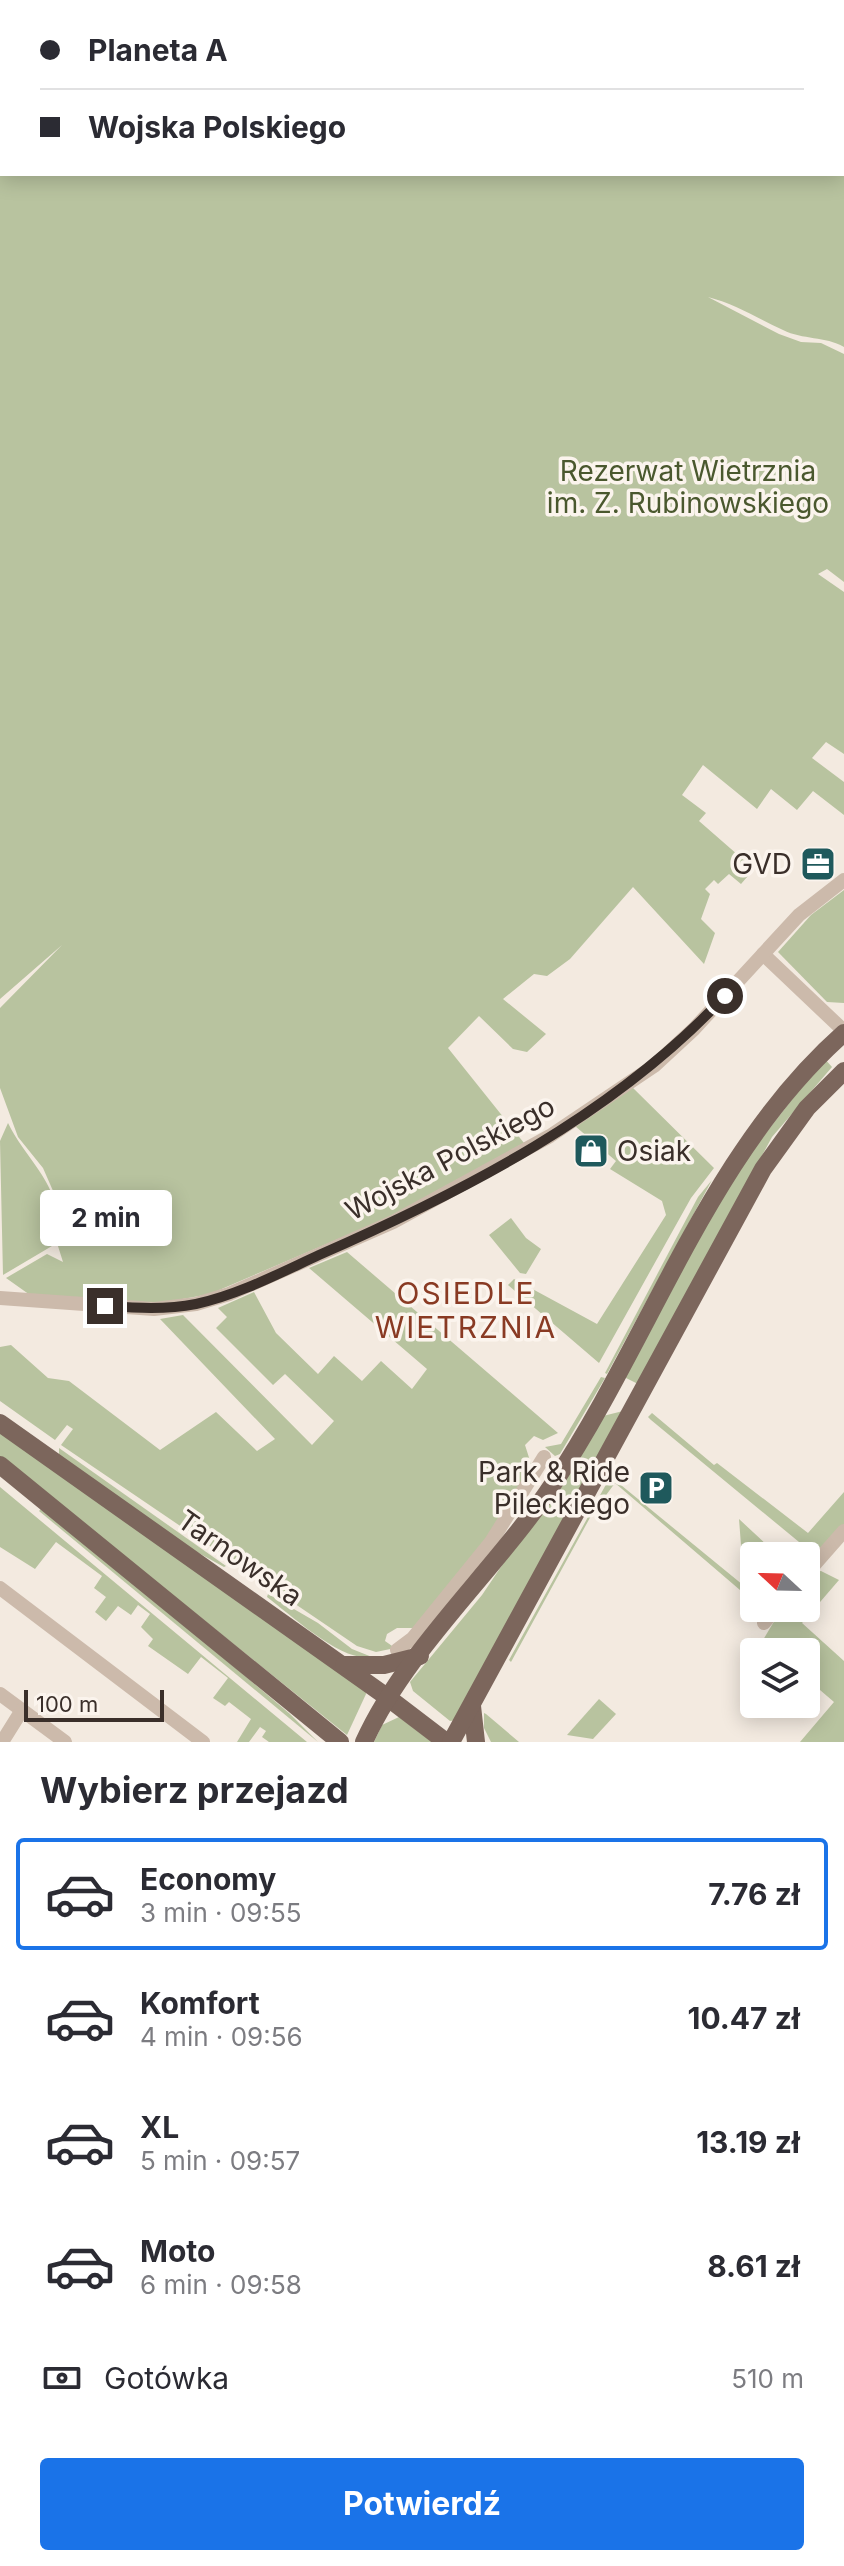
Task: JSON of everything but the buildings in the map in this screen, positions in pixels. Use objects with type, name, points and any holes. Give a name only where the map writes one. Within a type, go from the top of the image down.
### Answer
[{"type":"main road","points":[[343,1665],[384,1665],[496,1562],[561,1471],[600,1408],[751,1136],[796,1078],[844,1032]]},
{"type":"main road","points":[[448,1742],[472,1706],[763,1169],[807,1108],[844,1071]]},
{"type":"main road","name":"Tarnowska","points":[[0,1423],[448,1742]]},
{"type":"main road","points":[[0,1465],[340,1742]]},
{"type":"main road","points":[[364,1742],[387,1697],[405,1647]]},
{"type":"main road","points":[[472,1706],[476,1742]]},
{"type":"main road","points":[[317,1723],[324,1742]]},
{"type":"street","name":"Wojska Polskiego","points":[[1,1295],[154,1309],[196,1304],[229,1294],[380,1228],[550,1136],[654,1066],[694,1029],[807,908],[844,880]]},
{"type":"street","points":[[763,954],[844,1032]]},
{"type":"street","points":[[405,1647],[495,1537],[544,1457]]},
{"type":"street","points":[[820,1558],[844,1531]]},
{"type":"street","points":[[0,1588],[203,1742]]},
{"type":"street","points":[[0,1694],[65,1742]]},
{"type":"street","points":[[2,1742],[22,1710]]},
{"type":"green space","name":"Rezerwat Wietrznia im. Z. Rubinowskiego","points":[[0,176],[844,176],[844,347],[791,333],[708,297],[779,334],[801,342],[821,343],[844,354],[844,582],[827,569],[818,574],[844,592],[844,754],[826,742],[812,758],[844,782],[844,815],[813,791],[797,810],[771,789],[757,809],[703,765],[682,795],[706,813],[699,821],[754,869],[741,884],[729,874],[718,884],[714,880],[705,889],[710,894],[701,919],[715,933],[704,964],[633,887],[570,959],[547,976],[534,974],[503,999],[546,1034],[527,1052],[513,1049],[479,1016],[448,1048],[524,1143],[387,1218],[210,1294],[161,1303],[30,1295],[6,1278],[47,1254],[63,1262],[57,1243],[57,1200],[43,1168],[18,1137],[0,1088],[0,1008],[62,945],[0,999]]},
{"type":"green space","points":[[844,890],[844,1003],[827,1002],[778,952],[811,915]]},
{"type":"green space","points":[[824,1058],[832,1067],[772,1137],[638,1384],[624,1377],[732,1177]]},
{"type":"green space","points":[[632,1087],[714,1168],[691,1198],[599,1363],[508,1285],[514,1279],[597,1324],[666,1215],[662,1201],[610,1169],[616,1161],[575,1126]]},
{"type":"green space","points":[[8,1123],[45,1180],[57,1210],[57,1227],[52,1246],[3,1275],[0,1141]]},
{"type":"green space","points":[[712,1180],[607,1374],[605,1373],[698,1197]]},
{"type":"green space","points":[[511,1218],[526,1238],[541,1249],[526,1274],[520,1273],[489,1235]]},
{"type":"green space","points":[[347,1252],[558,1433],[543,1440],[534,1436],[525,1445],[532,1467],[496,1528],[413,1628],[397,1628],[387,1634],[385,1641],[395,1648],[376,1652],[357,1646],[61,1445],[73,1429],[67,1425],[55,1440],[0,1401],[0,1347],[11,1345],[48,1378],[69,1381],[160,1450],[216,1412],[257,1451],[275,1439],[160,1319],[183,1315],[312,1445],[334,1421],[285,1374],[273,1385],[216,1328],[227,1317],[218,1308],[254,1292],[276,1333],[318,1374],[334,1356],[362,1381],[381,1361],[412,1389],[427,1369],[309,1268]]},
{"type":"green space","points":[[601,1377],[605,1378],[560,1454],[555,1456],[545,1447],[561,1444]]},
{"type":"green space","points":[[623,1411],[457,1720],[450,1721],[413,1691],[410,1682],[482,1595],[603,1416]]},
{"type":"green space","points":[[652,1413],[714,1465],[717,1463],[808,1533],[844,1492],[844,1526],[820,1552],[820,1542],[799,1542],[648,1417]]},
{"type":"green space","points":[[0,1431],[365,1687],[366,1694],[347,1735],[0,1457]]},
{"type":"green space","points":[[59,1448],[226,1566],[195,1551],[59,1455]]},
{"type":"green space","points":[[609,1479],[616,1481],[740,1583],[740,1590],[615,1483],[592,1514],[511,1662],[509,1660]]},
{"type":"green space","points":[[0,1487],[307,1742],[269,1742],[262,1737],[266,1731],[260,1727],[249,1742],[237,1742],[251,1719],[229,1702],[225,1706],[213,1698],[228,1678],[201,1657],[188,1674],[148,1646],[153,1639],[141,1627],[150,1614],[138,1605],[131,1615],[118,1606],[106,1621],[95,1612],[106,1597],[94,1588],[102,1576],[56,1542],[35,1569],[0,1547]]},
{"type":"green space","points":[[44,1506],[290,1714],[318,1742],[39,1511]]},
{"type":"green space","points":[[739,1519],[764,1542],[741,1542]]},
{"type":"green space","points":[[820,1571],[839,1580],[820,1602]]},
{"type":"green space","points":[[268,1594],[318,1623],[352,1649],[372,1657],[346,1653],[332,1645],[267,1597]]},
{"type":"green space","points":[[774,1622],[803,1622],[819,1638],[764,1638]]},
{"type":"green space","points":[[820,1639],[844,1661],[844,1742],[800,1742],[834,1702],[820,1690]]},
{"type":"green space","points":[[599,1699],[616,1714],[593,1739],[567,1735]]},
{"type":"green space","points":[[484,1713],[519,1742],[491,1742],[484,1728]]},
{"type":"green space","points":[[399,1717],[432,1742],[374,1742],[382,1725]]},
{"type":"place","name":"GVD","points":[[818,864]]},
{"type":"place","name":"Osiak","points":[[591,1151]]},
{"type":"place","name":"Park & Ride Pileckiego","points":[[656,1488]]},
{"type":"district","name":"OSIEDLE WIETRZNIA","points":[[466,1310]]},
{"type":"route","points":[[105,1306],[166,1308],[214,1299],[270,1277],[433,1202],[550,1136],[632,1082],[675,1048],[725,996]]}]
